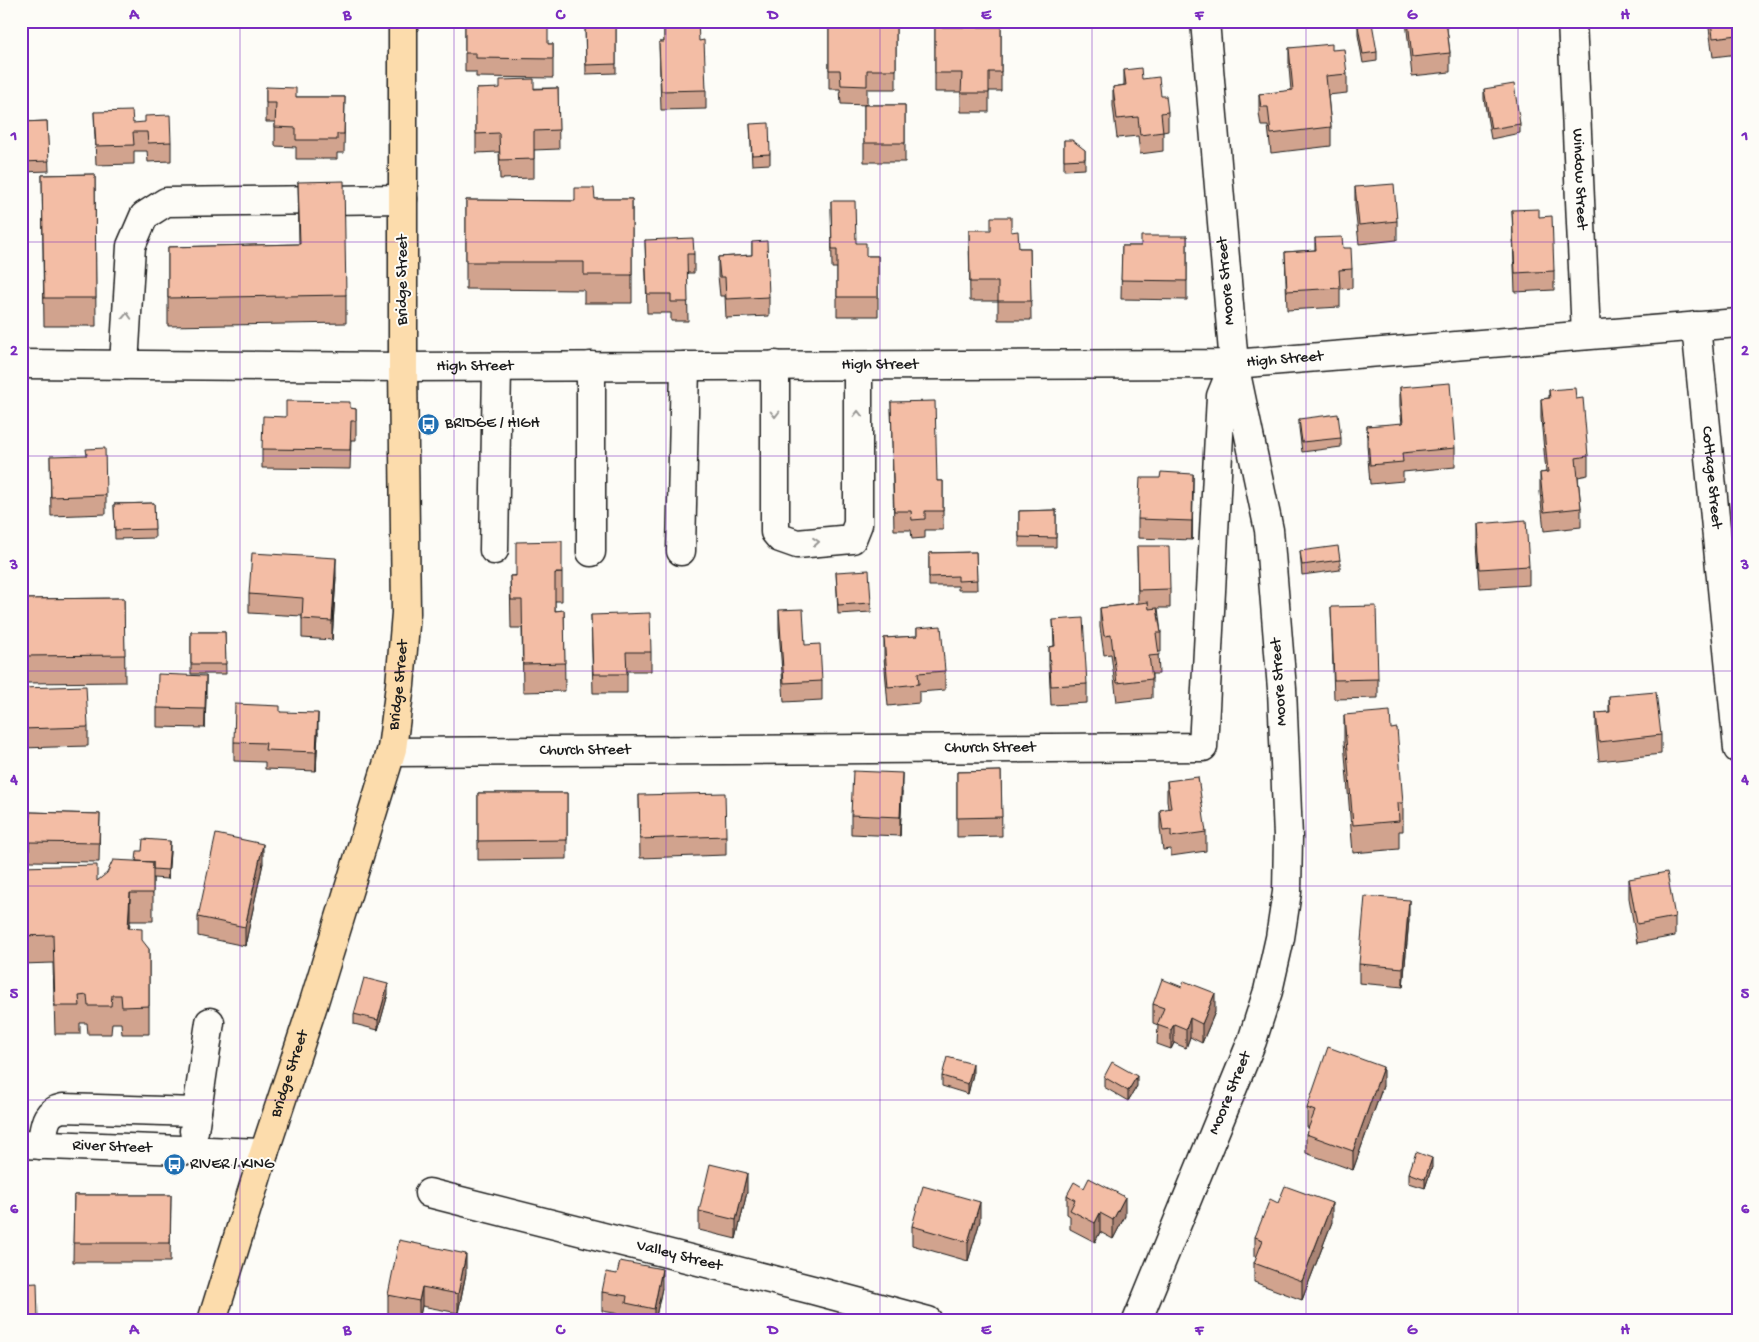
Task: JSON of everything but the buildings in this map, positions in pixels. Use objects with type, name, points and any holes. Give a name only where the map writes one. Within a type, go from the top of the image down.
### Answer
[{"type":"main road","name":"Bridge Street","points":[[212,1321],[264,1153],[314,1002],[391,752],[400,685],[406,613],[403,367],[403,21]]},
{"type":"street","name":"Moore Street","points":[[1136,1321],[1252,1041],[1268,991],[1280,938],[1286,892],[1288,837],[1282,698],[1269,530],[1234,364],[1205,21]]},
{"type":"street","name":"Window Street","points":[[1572,21],[1586,335]]},
{"type":"street","points":[[124,365],[131,246],[144,216],[166,202],[403,199]]},
{"type":"street","name":"High Street","points":[[21,364],[403,367],[1234,364],[1738,323]]},
{"type":"street","name":"Cottage Street","points":[[1696,326],[1738,749]]},
{"type":"street","name":"Church Street","points":[[391,752],[1203,747],[1220,396],[1234,364]]},
{"type":"street","points":[[591,366],[591,552]]},
{"type":"street","points":[[681,551],[685,366]]},
{"type":"street","points":[[776,366],[775,532],[780,538],[797,544],[852,539],[858,524],[858,366]]},
{"type":"street","points":[[494,550],[497,367]]},
{"type":"street","points":[[191,1150],[210,1022]]},
{"type":"street","points":[[31,1144],[47,1116],[53,1110],[62,1108],[198,1112]]},
{"type":"street","name":"River Street","points":[[31,1144],[264,1153]]},
{"type":"street","name":"Valley Street","points":[[429,1193],[804,1287],[928,1321]]},
{"type":"place","name":"BRIDGE / HIGH","points":[[429,424]]},
{"type":"place","name":"RIVER / KING","points":[[174,1165]]}]
